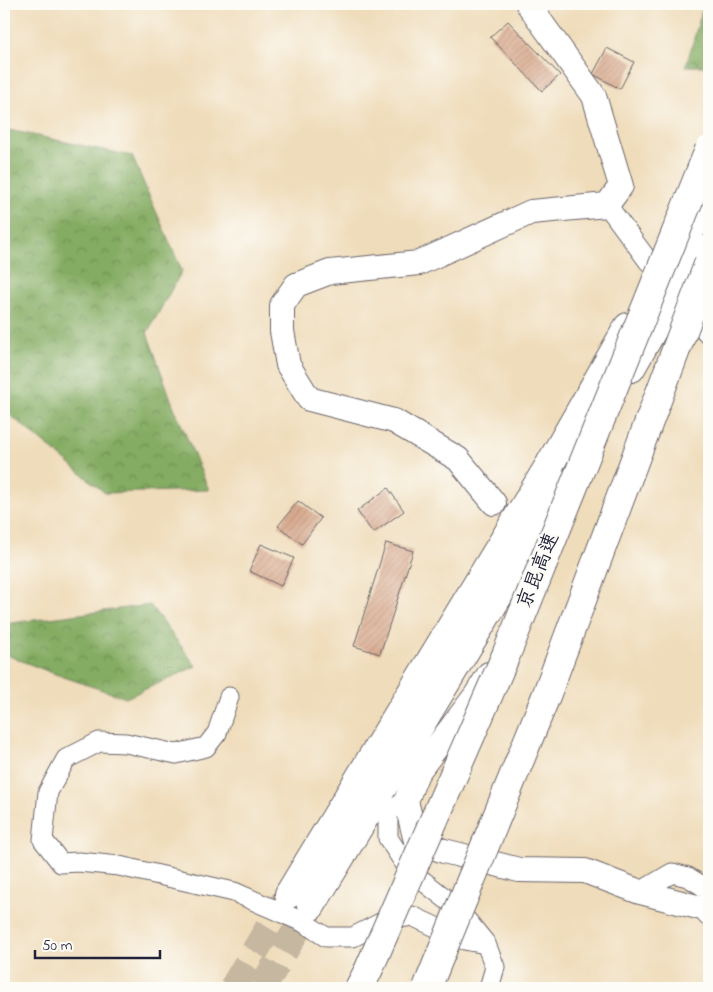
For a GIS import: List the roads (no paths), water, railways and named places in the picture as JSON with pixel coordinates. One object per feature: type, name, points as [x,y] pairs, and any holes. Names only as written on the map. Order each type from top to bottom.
[{"type":"highway","name":"京昆高速","points":[[364,980],[506,655],[709,150]]},
{"type":"highway","points":[[709,209],[674,246],[300,900],[563,489],[677,286],[709,249]]},
{"type":"highway","points":[[427,988],[546,696],[709,262]]},
{"type":"street","points":[[494,503],[458,459],[394,421],[309,399],[288,365],[282,331],[282,305],[296,285],[330,272],[419,262],[531,212],[607,205],[621,186],[594,96],[528,4]]},
{"type":"street","points":[[607,205],[648,262]]},
{"type":"street","points":[[680,300],[709,335]]},
{"type":"street","points":[[540,551],[547,561],[533,600],[476,695],[417,773],[406,801],[416,841],[444,851],[519,870],[585,871],[640,892],[705,909],[709,914]]},
{"type":"street","points":[[229,697],[217,733],[206,747],[176,754],[126,743],[99,742],[66,759],[48,792],[44,840],[61,863],[79,862],[119,866],[234,892],[303,922],[326,937],[353,937],[386,920],[412,916],[464,940],[486,944]]},
{"type":"street","points":[[406,801],[388,812],[388,838],[409,870],[455,906],[486,944],[496,968],[489,988]]},
{"type":"street","points":[[640,892],[672,873],[688,876],[709,890]]},
{"type":"tunnel","points":[[233,988],[289,894]]},
{"type":"tunnel","points":[[262,988],[311,906]]}]
